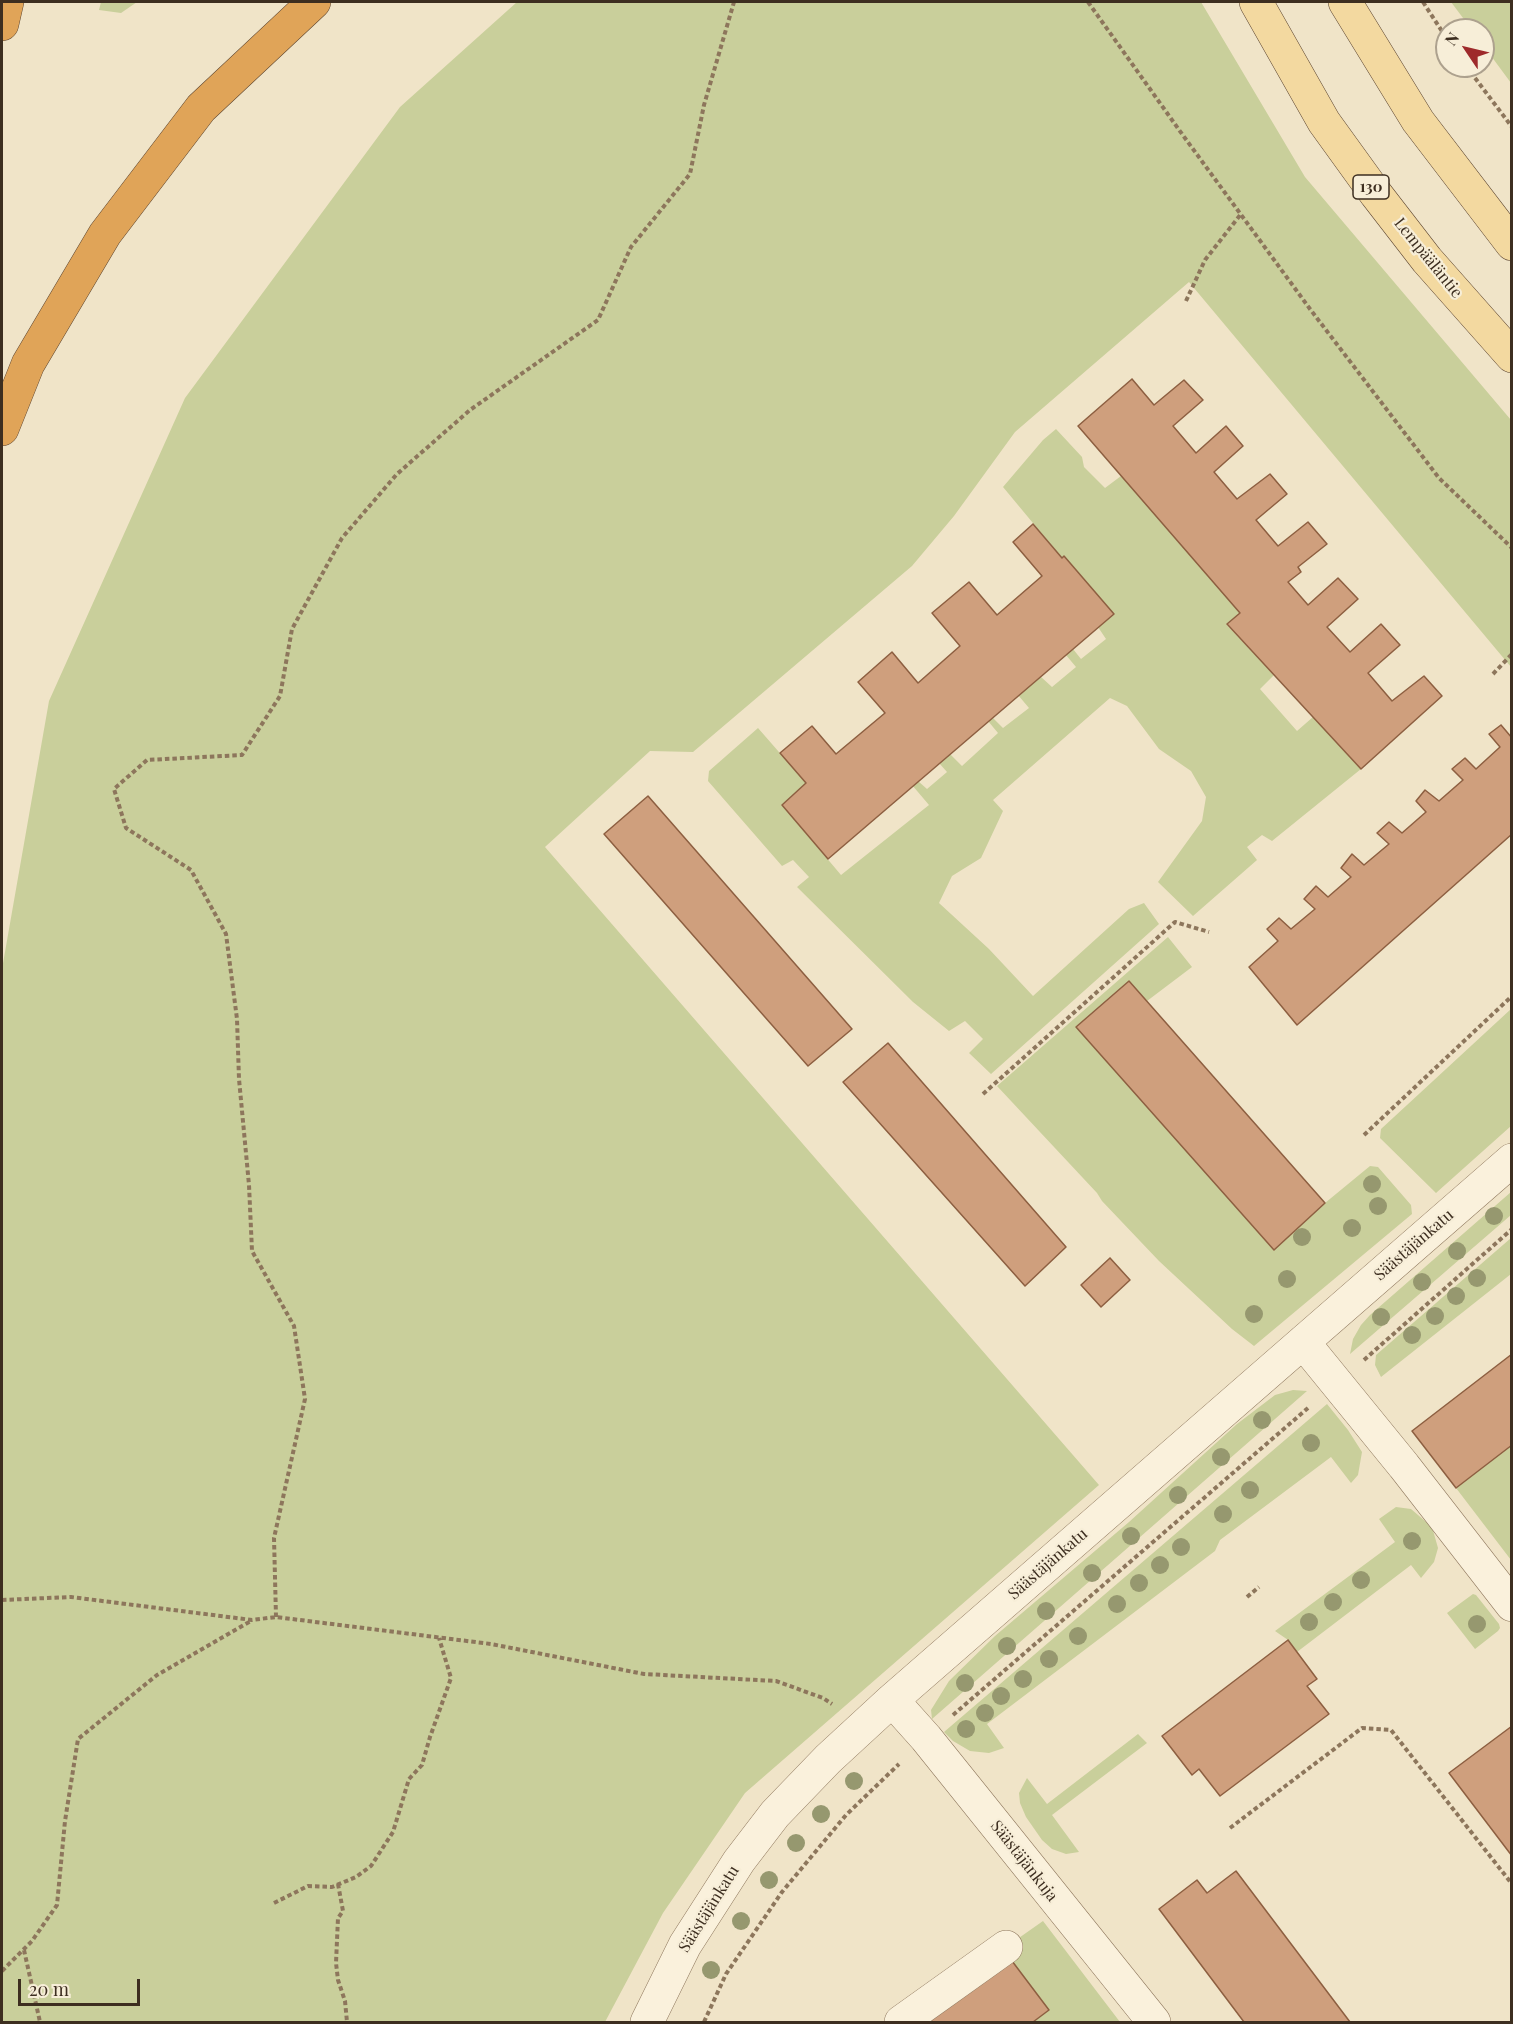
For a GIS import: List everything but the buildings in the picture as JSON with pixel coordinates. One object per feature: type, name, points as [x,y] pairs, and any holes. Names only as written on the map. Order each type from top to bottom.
[{"type":"highway","points":[[2,24],[7,2]]},
{"type":"highway","points":[[2,429],[28,363],[105,234],[201,108],[314,2]]},
{"type":"main road","name":"Lempääläntie","points":[[1256,2],[1324,122],[1376,194],[1427,260],[1512,356]]},
{"type":"main road","points":[[1346,2],[1418,121],[1512,244]]},
{"type":"street","name":"Säästäjänkatu","points":[[647,2022],[685,1945],[740,1861],[776,1814],[828,1759],[892,1700],[1512,1160]]},
{"type":"street","points":[[1303,1342],[1512,1605]]},
{"type":"street","name":"Säästäjänkuja","points":[[892,1700],[926,1738],[1154,2022]]},
{"type":"street","points":[[901,2022],[1006,1947]]},
{"type":"path","points":[[276,1617],[274,1538],[305,1400],[294,1326],[252,1251],[249,1185],[239,1079],[237,1019],[226,934],[191,870],[126,828],[114,789],[147,760],[242,755],[280,696],[292,629],[342,538],[397,474],[470,410],[598,320],[631,247],[690,174],[704,105],[734,2]]},
{"type":"path","points":[[1088,2],[1240,214],[1439,478],[1512,549]]},
{"type":"path","points":[[1423,2],[1435,20]]},
{"type":"path","points":[[1476,78],[1512,127]]},
{"type":"path","points":[[1186,301],[1205,260],[1240,214]]},
{"type":"path","points":[[1493,674],[1512,654]]},
{"type":"path","points":[[983,1094],[1175,922],[1209,932]]},
{"type":"path","points":[[1364,1135],[1512,996]]},
{"type":"path","points":[[704,2022],[726,1974],[782,1892],[846,1815],[926,1738],[1512,1229]]},
{"type":"path","points":[[1247,1597],[1259,1587]]},
{"type":"path","points":[[2,1600],[71,1597],[252,1620],[276,1617],[491,1644],[644,1674],[776,1681],[823,1698],[865,1726]]},
{"type":"path","points":[[2,1971],[32,1941],[57,1905],[65,1821],[78,1739],[157,1675],[252,1620]]},
{"type":"path","points":[[274,1903],[308,1886],[332,1887],[356,1876],[371,1866],[393,1832],[409,1779],[422,1765],[451,1678],[439,1638]]},
{"type":"path","points":[[1230,1828],[1362,1728],[1391,1730],[1512,1884]]},
{"type":"path","points":[[338,1884],[343,1911],[338,1917],[336,1963],[338,1980],[345,2001],[347,2022]]},
{"type":"path","points":[[24,1950],[40,2022]]},
{"type":"green space","points":[[101,2],[137,2],[121,13],[99,10]]},
{"type":"green space","points":[[517,2],[1201,2],[1305,177],[1511,420],[1511,667],[1189,282],[1015,432],[954,516],[912,566],[693,752],[650,751],[545,847],[1099,1485],[745,1793],[663,1913],[605,2022],[2,2022],[2,969],[49,701],[185,398],[400,107]]},
{"type":"green space","points":[[1451,2],[1511,2],[1511,83],[1495,61],[1495,18],[1463,18]]},
{"type":"green space","points":[[1056,429],[1082,457],[1084,467],[1105,488],[1121,476],[1240,613],[1227,625],[1274,675],[1260,689],[1297,731],[1313,717],[1361,769],[1272,841],[1262,835],[1247,847],[1257,860],[1193,916],[1158,882],[1202,821],[1206,797],[1191,771],[1159,749],[1127,706],[1110,698],[993,800],[1003,811],[981,858],[952,876],[939,903],[989,949],[1033,996],[1129,909],[1144,903],[1159,924],[991,1074],[969,1053],[983,1039],[965,1021],[949,1031],[913,1002],[797,887],[809,877],[793,860],[782,866],[708,781],[709,771],[758,728],[806,783],[782,805],[841,875],[929,805],[912,785],[918,781],[927,789],[947,772],[939,763],[950,754],[962,766],[998,733],[988,721],[993,718],[1003,728],[1029,708],[1018,695],[1040,676],[1052,687],[1076,667],[1066,655],[1073,649],[1081,659],[1106,639],[1098,627],[1114,614],[1064,556],[1062,558],[1003,487],[1043,440]]},
{"type":"green space","points":[[1168,937],[1192,967],[1147,1001],[1129,981],[1076,1027],[1274,1250],[1370,1166],[1378,1167],[1411,1205],[1412,1214],[1254,1346],[1232,1329],[1159,1261],[997,1086]]},
{"type":"green space","points":[[1511,1009],[1511,1126],[1436,1193],[1380,1138],[1381,1129]]},
{"type":"green space","points":[[1511,1192],[1511,1215],[1350,1354],[1353,1339],[1370,1315]]},
{"type":"green space","points":[[1511,1238],[1511,1274],[1381,1377],[1375,1365],[1376,1355]]},
{"type":"green space","points":[[1293,1390],[1307,1391],[932,1719],[931,1710],[949,1681],[995,1636],[1129,1522],[1237,1424],[1275,1395]]},
{"type":"green space","points":[[1327,1404],[1362,1452],[1358,1475],[1351,1483],[1331,1457],[1220,1540],[1215,1551],[987,1724],[1004,1748],[989,1753],[970,1751],[953,1741],[944,1732]]},
{"type":"green space","points":[[1511,1445],[1511,1560],[1456,1488]]},
{"type":"green space","points":[[1396,1507],[1411,1509],[1432,1527],[1438,1548],[1434,1562],[1421,1578],[1411,1565],[1297,1652],[1288,1640],[1275,1631],[1395,1542],[1379,1519]]},
{"type":"green space","points":[[1473,1594],[1500,1628],[1475,1649],[1447,1613]]},
{"type":"green space","points":[[1138,1734],[1147,1743],[1052,1815],[1079,1852],[1066,1854],[1052,1849],[1042,1840],[1026,1817],[1020,1803],[1019,1793],[1027,1778],[1047,1804]]},
{"type":"green space","points":[[1043,1921],[1120,2022],[1033,2022],[1048,2010],[1006,1953],[1006,1947]]}]
